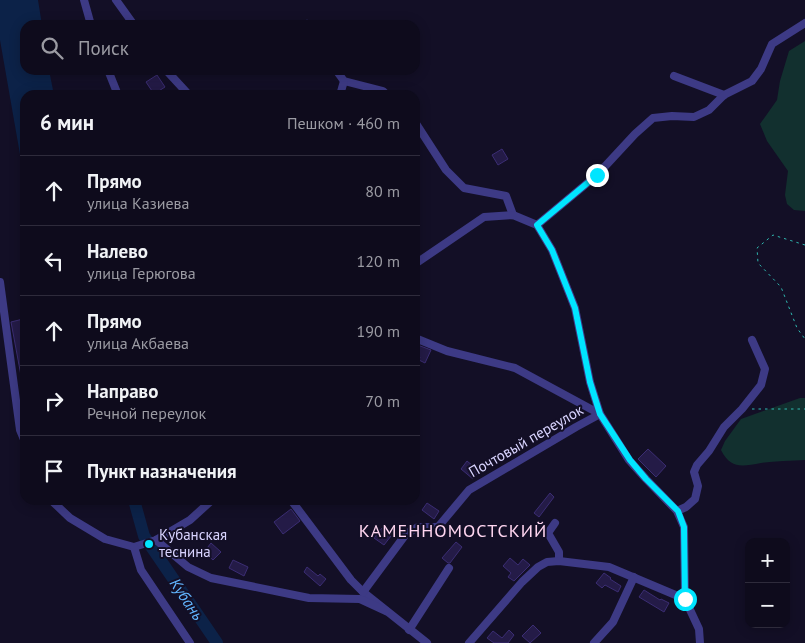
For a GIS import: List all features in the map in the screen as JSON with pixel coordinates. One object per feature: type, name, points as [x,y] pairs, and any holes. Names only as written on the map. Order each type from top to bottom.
[{"type":"street","points":[[84,0],[90,20]]},
{"type":"street","points":[[116,0],[130,20]]},
{"type":"street","points":[[537,225],[597,175],[634,134],[653,118],[672,116],[694,117],[709,110],[724,95],[752,81],[761,69],[772,44],[805,23]]},
{"type":"street","points":[[110,75],[116,90]]},
{"type":"street","points":[[171,75],[184,90]]},
{"type":"street","points":[[340,75],[344,81],[378,90]]},
{"type":"street","points":[[674,76],[724,95]]},
{"type":"street","points":[[341,90],[344,81]]},
{"type":"street","points":[[420,130],[446,170],[464,188],[506,196],[513,215]]},
{"type":"street","points":[[420,261],[484,216],[513,215],[537,225],[552,250],[575,308],[590,382],[600,414],[630,460],[678,511],[684,527],[685,599],[699,629],[700,643]]},
{"type":"street","points":[[0,282],[20,430]]},
{"type":"street","points":[[420,340],[447,351],[515,368],[600,414]]},
{"type":"street","points":[[678,511],[686,507],[695,498],[698,486],[694,472],[697,465],[709,451],[724,427],[742,410],[761,385],[765,369],[752,340]]},
{"type":"street","name":"Почтовый переулок","points":[[363,592],[406,534],[418,527],[438,527],[469,490],[600,414]]},
{"type":"street","points":[[56,505],[70,518],[105,539],[134,547],[156,540],[190,520],[206,505]]},
{"type":"street","points":[[294,505],[355,585],[351,593],[343,598]]},
{"type":"street","points":[[555,523],[548,533],[559,552],[559,561]]},
{"type":"street","points":[[156,540],[188,567],[211,578],[309,598],[360,600],[386,611]]},
{"type":"street","points":[[134,547],[141,570],[190,643]]},
{"type":"street","points":[[469,643],[522,582],[538,566],[546,562],[559,561],[609,567],[685,599]]},
{"type":"street","points":[[409,630],[450,568]]},
{"type":"street","points":[[594,643],[613,622],[634,578]]},
{"type":"street","points":[[351,580],[363,592],[427,643]]},
{"type":"path","points":[[805,245],[773,235],[757,248],[758,263],[781,287],[796,328],[805,338]]},
{"type":"path","points":[[742,410],[805,409]]},
{"type":"green space","points":[[805,41],[805,211],[794,210],[787,204],[785,195],[788,171],[767,141],[760,124],[777,100],[780,81],[789,51]]},
{"type":"green space","points":[[800,398],[805,398],[805,460],[743,465],[733,464],[729,461],[721,450],[725,441],[741,419]]},
{"type":"water","points":[[0,0],[38,0],[41,20],[20,20],[20,75],[50,75],[53,90],[20,90],[20,154],[0,40]]},
{"type":"building","points":[[157,75],[165,87],[160,90],[151,90],[146,82]]},
{"type":"building","points":[[502,149],[508,159],[498,165],[492,155]]},
{"type":"building","points":[[20,320],[20,370],[11,322]]},
{"type":"building","points":[[420,346],[431,350],[425,363],[420,360]]},
{"type":"building","points":[[648,449],[666,466],[656,477],[638,459]]},
{"type":"building","points":[[467,461],[479,471],[473,479],[461,469]]},
{"type":"building","points":[[550,493],[554,497],[539,517],[534,513]]},
{"type":"building","points":[[427,503],[439,511],[434,519],[422,510]]},
{"type":"building","points":[[291,509],[300,521],[283,534],[274,522]]},
{"type":"building","points":[[382,528],[391,536],[384,545],[374,538]]},
{"type":"building","points":[[456,542],[462,547],[450,563],[448,563],[442,558]]},
{"type":"building","points":[[211,543],[221,552],[213,560],[204,552]]},
{"type":"building","points":[[510,558],[518,565],[523,559],[530,565],[514,581],[508,577],[511,573],[503,566]]},
{"type":"building","points":[[233,560],[248,567],[244,576],[229,568]]},
{"type":"building","points":[[307,567],[318,576],[320,574],[326,579],[320,586],[304,572]]},
{"type":"building","points":[[604,573],[621,586],[618,592],[605,585],[602,588],[596,583]]},
{"type":"building","points":[[644,590],[669,603],[664,612],[639,597]]},
{"type":"building","points":[[533,625],[541,633],[530,643],[522,636]]},
{"type":"building","points":[[509,630],[514,635],[508,643],[494,643],[487,638],[493,631],[502,638]]},
{"type":"waterway","name":"Кубань","points":[[135,505],[144,536],[217,643]]},
{"type":"place","name":"Кубанская теснина","points":[[149,544]]},
{"type":"district","name":"КАМЕННОМОСТСКИЙ","points":[[453,531]]},
{"type":"route","points":[[597,175],[537,225],[552,250],[575,308],[590,382],[600,414],[630,460],[678,511],[684,527],[685,599]]}]
